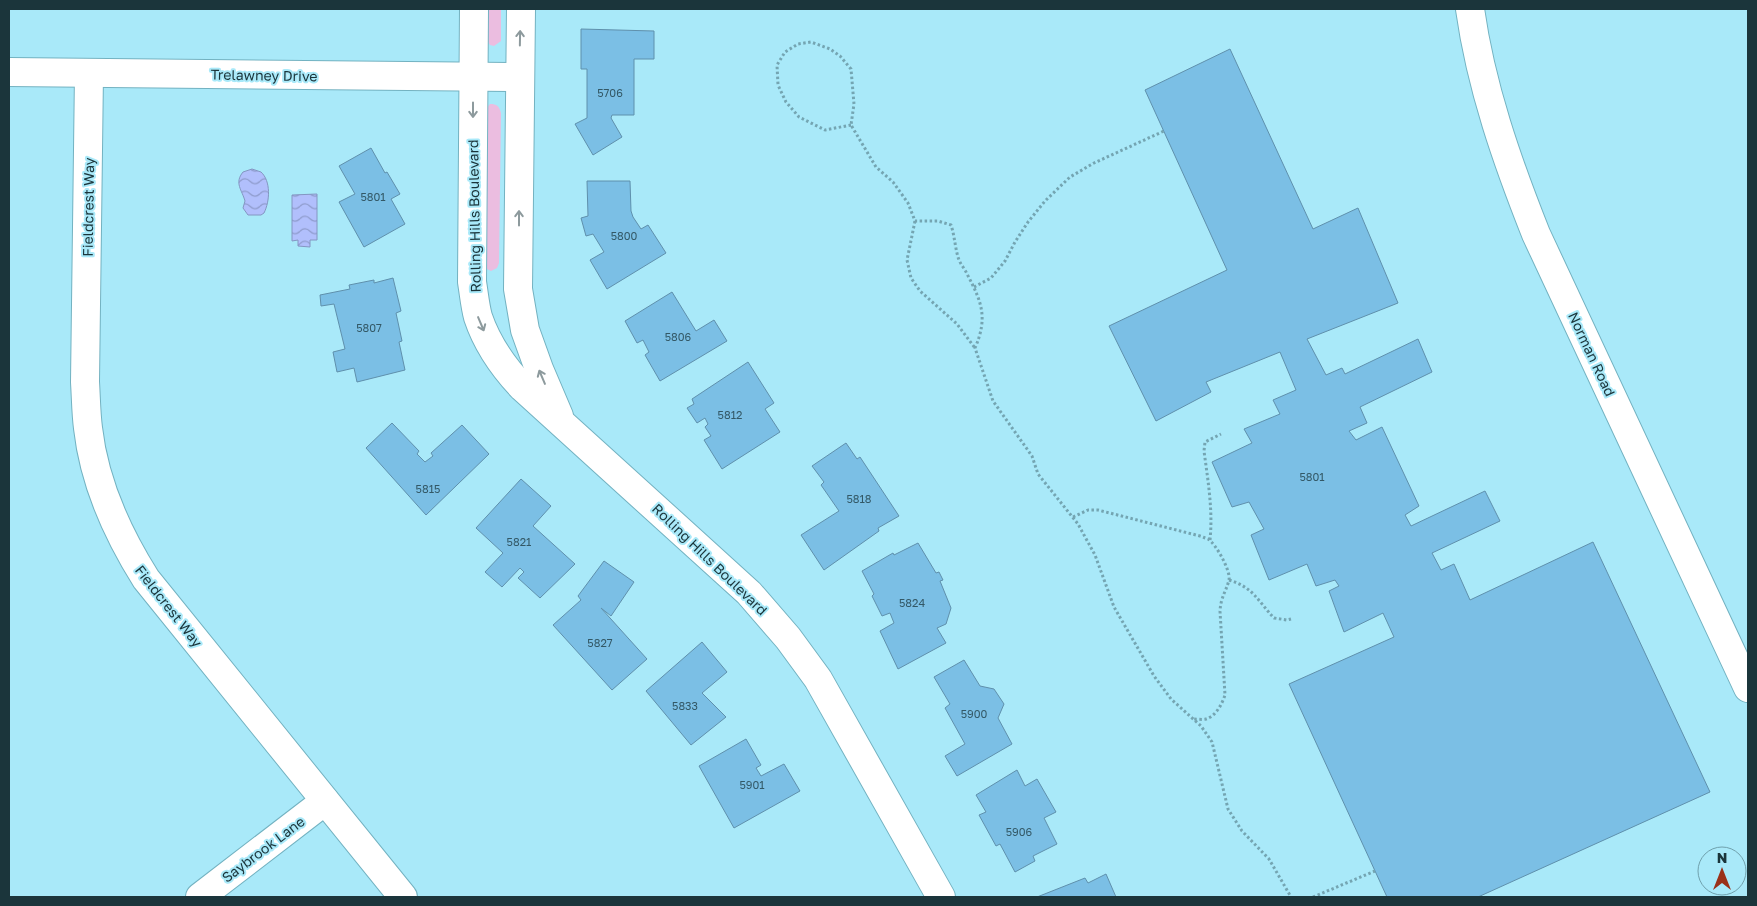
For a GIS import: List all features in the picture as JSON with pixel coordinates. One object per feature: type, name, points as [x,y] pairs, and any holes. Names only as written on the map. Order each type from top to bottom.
[{"type":"street","name":"Rolling Hills Boulevard","points":[[474,9],[472,282],[478,316],[492,348],[512,376],[749,593],[788,638],[818,679],[941,897]]},
{"type":"street","name":"Rolling Hills Boulevard","points":[[521,9],[518,289],[526,330],[539,369],[561,422]]},
{"type":"street","name":"Norman Road","points":[[1470,9],[1479,58],[1492,110],[1511,171],[1536,234],[1748,688]]},
{"type":"street","name":"Trelawney Drive","points":[[9,72],[520,77]]},
{"type":"street","name":"Fieldcrest Way","points":[[89,73],[86,382],[88,429],[98,476],[114,522],[133,559],[146,579],[403,897]]},
{"type":"street","name":"Saybrook Lane","points":[[200,897],[326,801]]},
{"type":"path","points":[[851,125],[825,130],[799,117],[786,102],[778,85],[777,65],[785,52],[798,44],[811,42],[830,49],[840,56],[851,69],[854,104],[851,125],[876,167],[893,182],[908,203],[915,221],[908,260],[911,278],[920,291],[957,324],[975,348],[994,401],[1032,456],[1038,474],[1078,524],[1095,555],[1114,607],[1154,676],[1171,699],[1201,726],[1212,742],[1228,809],[1242,831],[1269,859],[1292,897]]},
{"type":"path","points":[[974,287],[991,278],[1005,261],[1028,222],[1045,201],[1070,178],[1094,163],[1164,131]]},
{"type":"path","points":[[915,221],[938,221],[951,226],[955,236],[959,260],[974,287],[982,310],[982,332],[975,348]]},
{"type":"path","points":[[1192,719],[1207,719],[1222,704],[1224,695],[1220,599],[1229,580],[1229,570],[1210,540],[1211,508],[1204,451],[1205,442],[1221,434]]},
{"type":"path","points":[[1073,517],[1088,510],[1098,510],[1210,540]]},
{"type":"path","points":[[1229,580],[1241,583],[1253,592],[1274,618],[1291,619]]},
{"type":"path","points":[[1313,897],[1375,871]]},
{"type":"shaded area","points":[[487,9],[501,9],[501,41],[494,46],[488,42]]},
{"type":"shaded area","points":[[490,104],[497,106],[501,113],[499,263],[497,268],[491,271],[485,268],[486,109]]},
{"type":"water","points":[[252,169],[261,172],[268,186],[267,203],[264,213],[261,215],[248,215],[243,208],[245,201],[239,180],[243,172]]},
{"type":"water","points":[[317,194],[317,240],[310,240],[310,247],[298,246],[298,240],[292,241],[292,195]]},
{"type":"building","points":[[581,29],[654,31],[654,59],[634,59],[634,115],[612,115],[611,118],[622,137],[593,155],[575,124],[587,118],[587,69],[581,69]]},
{"type":"building","points":[[1230,49],[1313,229],[1358,208],[1398,303],[1307,339],[1326,375],[1342,368],[1345,374],[1418,339],[1432,372],[1360,407],[1367,423],[1349,431],[1356,440],[1382,427],[1419,506],[1405,515],[1411,526],[1485,491],[1500,521],[1432,553],[1441,570],[1454,564],[1470,600],[1593,542],[1710,792],[1478,897],[1387,897],[1289,684],[1394,637],[1383,613],[1344,632],[1329,591],[1339,586],[1335,580],[1316,586],[1307,564],[1269,580],[1251,535],[1264,529],[1249,502],[1232,507],[1212,462],[1252,443],[1244,429],[1280,414],[1273,400],[1296,390],[1280,352],[1206,382],[1211,392],[1156,421],[1109,326],[1227,270],[1145,90]]},
{"type":"building","points":[[371,148],[400,194],[391,199],[405,224],[364,247],[339,202],[355,194],[339,166]]},
{"type":"building","points":[[587,181],[630,181],[633,217],[641,229],[648,225],[666,253],[607,289],[590,260],[604,252],[593,234],[586,236],[581,218],[588,216]]},
{"type":"building","points":[[393,278],[401,311],[396,313],[402,341],[399,342],[405,370],[357,382],[354,368],[337,372],[333,352],[345,349],[334,304],[321,306],[320,295],[350,289],[349,285],[374,280],[374,283]]},
{"type":"building","points":[[672,292],[696,331],[714,320],[727,341],[660,381],[645,355],[649,352],[643,340],[637,343],[625,321]]},
{"type":"building","points":[[748,362],[774,403],[765,409],[780,432],[722,469],[704,440],[711,436],[705,427],[708,424],[705,418],[697,423],[687,408],[694,404],[692,399]]},
{"type":"building","points":[[392,423],[419,451],[417,454],[425,462],[433,456],[431,453],[462,425],[489,454],[426,515],[366,448]]},
{"type":"building","points":[[846,443],[857,459],[860,457],[899,516],[878,528],[879,531],[824,570],[801,535],[839,511],[821,485],[824,482],[812,466]]},
{"type":"building","points":[[521,479],[551,506],[533,526],[575,564],[540,598],[518,578],[524,572],[520,568],[502,587],[485,572],[503,553],[476,528]]},
{"type":"building","points":[[918,543],[936,573],[939,572],[943,580],[940,581],[951,608],[946,624],[937,628],[946,643],[898,669],[880,631],[894,623],[890,613],[882,616],[872,596],[874,594],[862,571],[893,553],[894,555]]},
{"type":"building","points":[[604,561],[634,582],[611,616],[601,608],[647,659],[612,690],[553,625],[581,600],[578,596]]},
{"type":"building","points":[[702,642],[727,672],[702,693],[726,717],[691,745],[646,691]]},
{"type":"building","points":[[964,660],[980,686],[994,689],[1004,704],[998,718],[1012,744],[957,776],[945,756],[965,744],[945,708],[950,704],[934,677]]},
{"type":"building","points":[[746,739],[761,765],[756,768],[761,776],[784,764],[800,791],[734,828],[699,766]]},
{"type":"building","points":[[1017,770],[1025,786],[1037,779],[1056,812],[1044,818],[1057,844],[1033,856],[1035,861],[1015,872],[1000,844],[996,846],[979,815],[986,812],[976,795]]},
{"type":"building","points":[[1106,874],[1116,897],[1037,897],[1085,878],[1088,883]]}]
